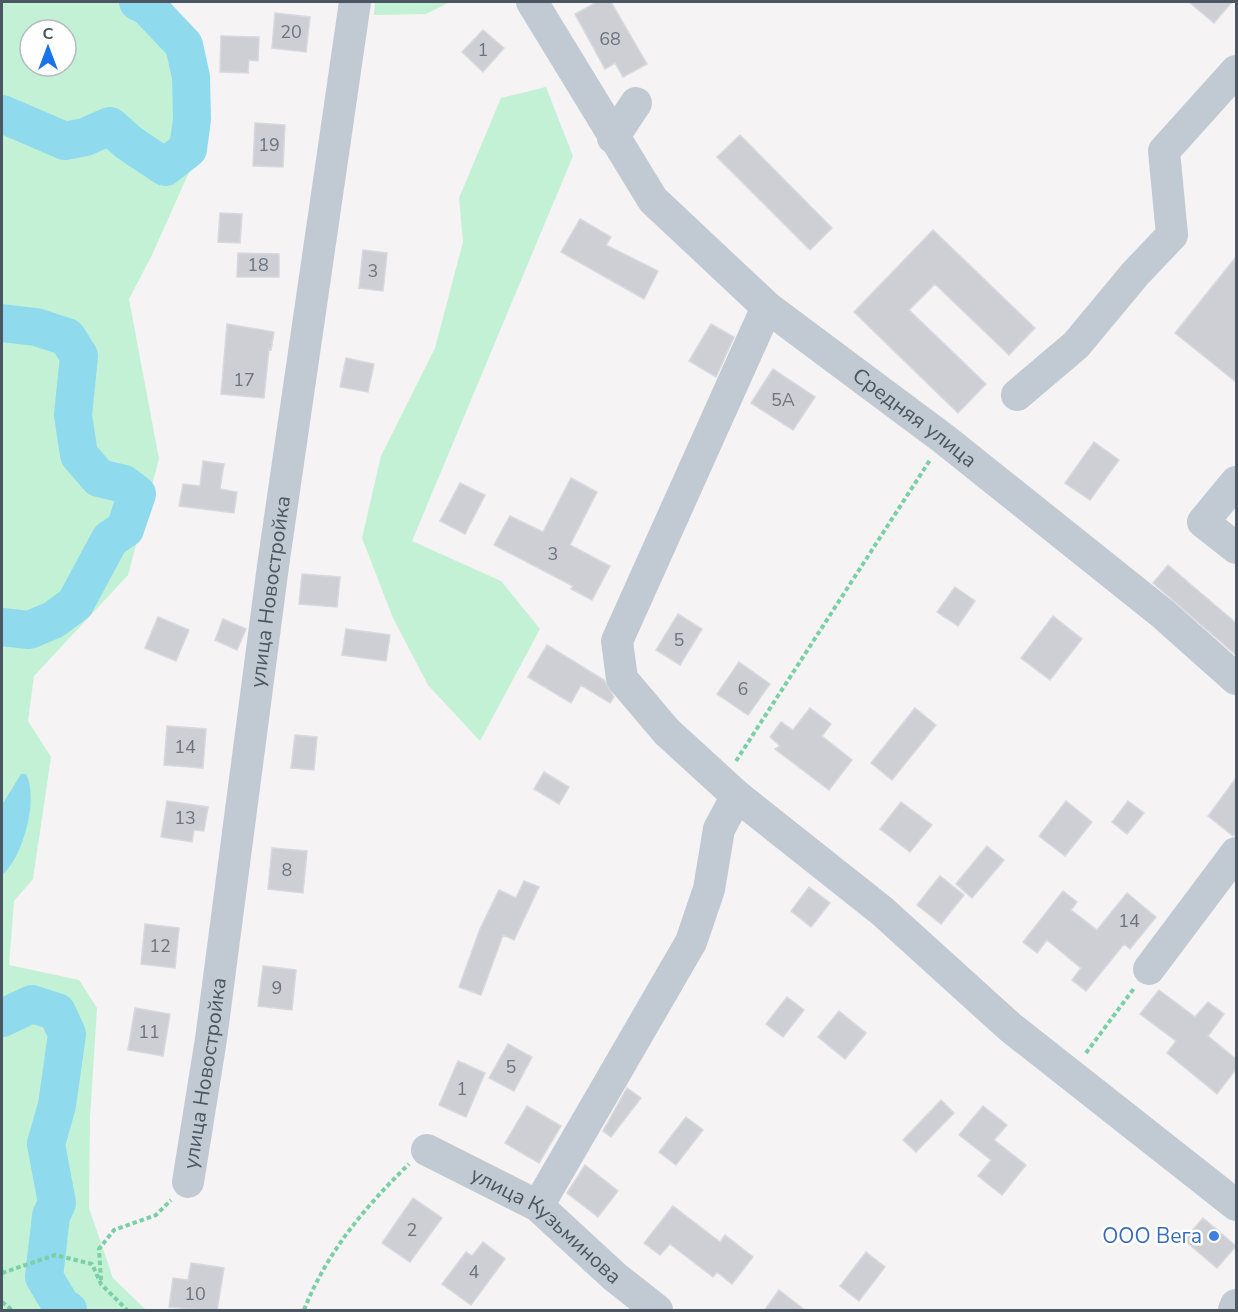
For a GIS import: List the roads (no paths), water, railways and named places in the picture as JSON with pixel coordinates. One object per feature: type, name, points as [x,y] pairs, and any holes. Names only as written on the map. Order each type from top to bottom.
[{"type":"street","name":"улица Новостройка","points":[[188,1182],[211,1039],[271,578],[355,2]]},
{"type":"street","name":"Средняя улица","points":[[532,2],[613,138],[653,200],[768,307],[944,439],[1234,672]]},
{"type":"street","points":[[1017,395],[1076,345],[1135,274],[1172,235],[1164,151],[1236,70]]},
{"type":"street","points":[[613,138],[636,103]]},
{"type":"street","points":[[768,307],[617,641],[622,679],[667,732],[730,789],[882,911],[1010,1027],[1236,1205]]},
{"type":"street","points":[[1236,482],[1203,522],[1236,548]]},
{"type":"street","points":[[538,1206],[691,942],[709,889],[719,829],[730,789]]},
{"type":"street","points":[[1149,969],[1236,853]]},
{"type":"street","name":"улица Кузьминова","points":[[428,1150],[538,1206],[615,1277],[657,1311]]},
{"type":"street","points":[[1234,1311],[1236,1305]]},
{"type":"water","points":[[21,774],[26,774],[30,785],[30,812],[22,842],[10,867],[2,875],[2,805]]},
{"type":"waterway","points":[[2,114],[65,141],[85,137],[110,126],[129,143],[165,167],[188,149],[192,119],[191,77],[184,45],[147,6],[138,2]]},
{"type":"waterway","points":[[2,323],[36,327],[67,337],[79,356],[73,415],[79,455],[99,478],[124,484],[137,494],[125,529],[110,539],[75,604],[53,620],[29,630],[2,627]]},
{"type":"waterway","points":[[2,1018],[32,1004],[57,1012],[67,1034],[57,1105],[46,1144],[57,1203],[51,1216],[44,1277],[62,1307],[68,1310]]},
{"type":"place","name":"ООО Вега","points":[[1214,1236]]}]
